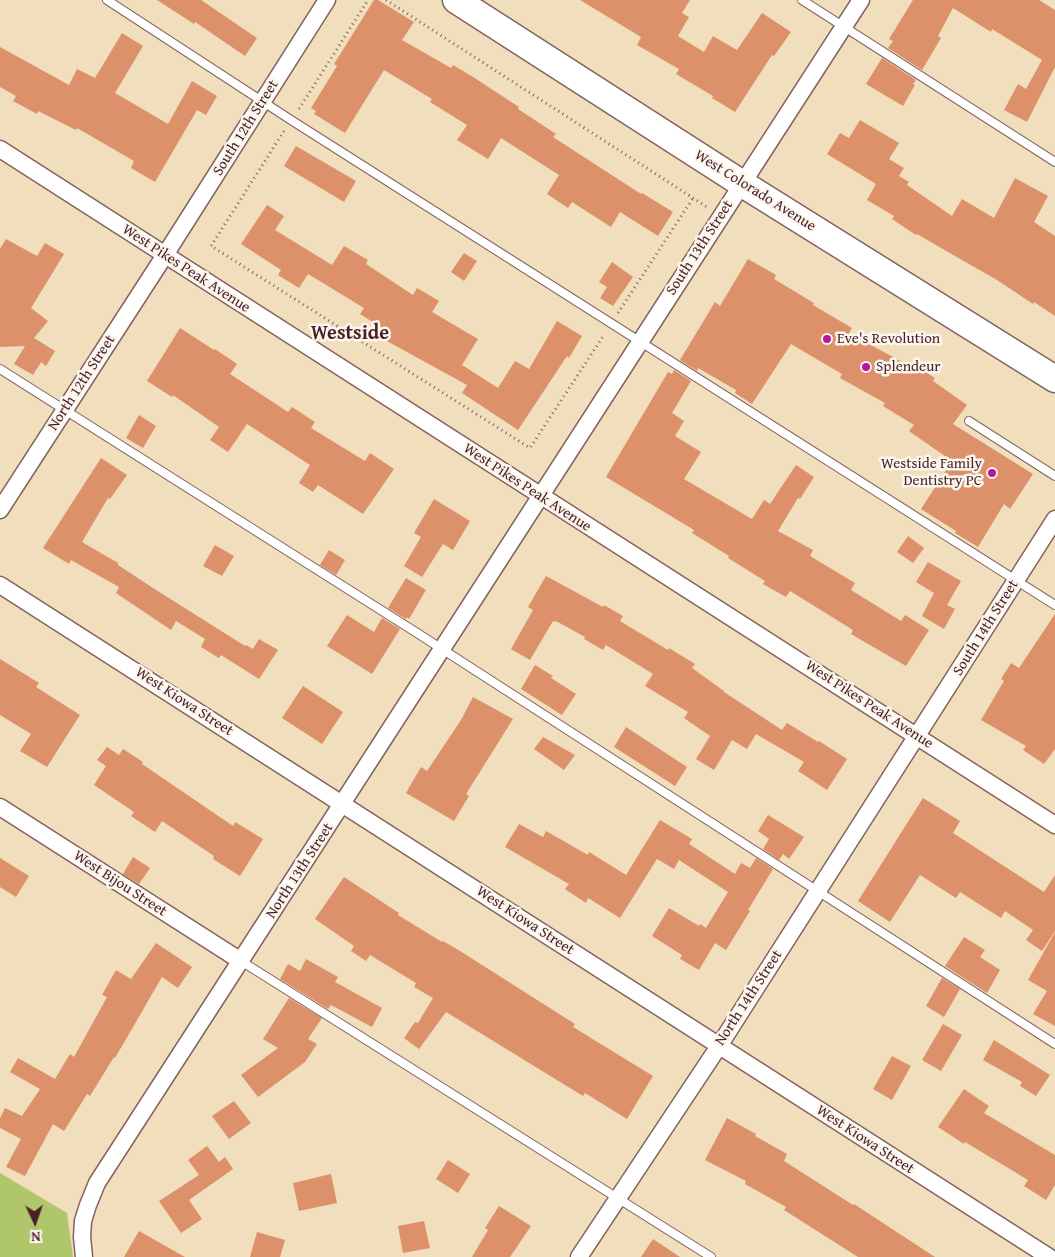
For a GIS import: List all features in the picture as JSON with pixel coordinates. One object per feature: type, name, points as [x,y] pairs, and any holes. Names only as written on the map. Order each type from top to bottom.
[{"type":"main road","name":"West Colorado Avenue","points":[[456,0],[741,183],[1055,379]]},
{"type":"street","name":"South 12th Street","points":[[165,256],[327,0]]},
{"type":"street","name":"South 13th Street","points":[[540,496],[860,0]]},
{"type":"street","name":"West Pikes Peak Avenue","points":[[0,149],[1055,825]]},
{"type":"street","name":"North 12th Street","points":[[0,510],[165,256]]},
{"type":"street","name":"North 13th Street","points":[[84,1255],[83,1221],[97,1183],[540,496]]},
{"type":"street","name":"South 14th Street","points":[[917,736],[1055,519]]},
{"type":"street","name":"West Kiowa Street","points":[[0,585],[1049,1257]]},
{"type":"street","name":"North 14th Street","points":[[579,1257],[719,1046],[917,736]]},
{"type":"street","name":"West Bijou Street","points":[[0,807],[241,961]]},
{"type":"lane","points":[[107,0],[291,120],[1055,605]]},
{"type":"lane","points":[[802,0],[1055,162]]},
{"type":"lane","points":[[0,369],[442,649],[1055,1044]]},
{"type":"lane","points":[[969,421],[1055,476]]},
{"type":"lane","points":[[241,961],[711,1257]]},
{"type":"path","points":[[368,0],[211,246],[530,448],[693,198],[386,0]]},
{"type":"green space","points":[[0,1173],[67,1213],[73,1257],[0,1257]]},
{"type":"building","points":[[157,0],[201,0],[257,38],[245,56],[195,22],[194,24]]},
{"type":"building","points":[[374,0],[378,0],[414,22],[402,40],[451,68],[453,65],[473,77],[556,134],[553,137],[641,194],[673,212],[658,236],[620,212],[611,227],[572,202],[568,208],[547,194],[559,175],[501,138],[488,159],[457,140],[467,125],[430,102],[432,99],[384,70],[345,133],[314,114],[316,111],[311,108],[337,66],[334,64]]},
{"type":"building","points":[[580,0],[690,0],[682,13],[689,17],[678,36],[704,52],[713,36],[737,50],[762,13],[791,32],[774,56],[772,55],[735,112],[712,98],[713,96],[676,74],[679,69],[637,45],[641,37]]},
{"type":"building","points":[[913,0],[1039,0],[1055,10],[1055,67],[1027,122],[1004,110],[1018,84],[1026,89],[1042,60],[992,29],[991,32],[953,8],[938,36],[941,38],[922,70],[888,48],[893,41],[889,39]]},
{"type":"building","points":[[122,33],[143,46],[115,93],[168,124],[192,81],[217,96],[206,115],[197,110],[155,182],[131,168],[134,161],[77,128],[76,130],[38,111],[37,114],[13,101],[16,96],[0,87],[0,47],[69,85],[77,69],[95,78]]},
{"type":"building","points":[[882,58],[916,80],[903,106],[866,84]]},
{"type":"building","points":[[860,120],[899,143],[889,159],[904,168],[899,176],[909,182],[907,185],[952,216],[962,199],[994,218],[1015,178],[1048,196],[1034,222],[1055,236],[1055,316],[997,280],[916,235],[892,219],[894,216],[867,200],[876,184],[827,154],[840,133],[849,138]]},
{"type":"building","points":[[296,146],[356,181],[344,202],[284,166]]},
{"type":"building","points":[[267,205],[284,216],[275,230],[332,265],[344,246],[368,260],[366,264],[413,295],[417,288],[439,301],[432,312],[478,339],[462,365],[498,388],[515,361],[529,369],[557,321],[582,336],[569,358],[567,356],[518,430],[462,393],[467,385],[385,340],[390,333],[360,314],[364,308],[308,274],[299,288],[278,275],[281,270],[241,244]]},
{"type":"building","points":[[6,239],[37,256],[45,243],[64,254],[31,308],[48,321],[34,338],[55,351],[46,366],[41,362],[33,375],[14,364],[25,346],[0,347],[0,249]]},
{"type":"building","points":[[464,253],[477,261],[464,281],[451,272]]},
{"type":"building","points":[[748,259],[776,275],[774,279],[814,303],[813,305],[852,328],[849,333],[913,368],[914,365],[935,378],[933,381],[967,405],[953,424],[1033,474],[1010,509],[1004,504],[978,547],[921,509],[952,461],[909,431],[914,425],[883,406],[885,403],[840,378],[842,374],[791,344],[752,404],[735,393],[736,390],[698,368],[697,371],[680,360],[715,302],[720,306]]},
{"type":"building","points":[[612,262],[633,277],[613,306],[600,298],[607,287],[599,282]]},
{"type":"building","points":[[180,328],[237,364],[230,374],[288,412],[292,407],[315,422],[311,428],[365,461],[370,453],[394,469],[363,514],[318,485],[313,492],[299,483],[310,465],[247,424],[228,452],[210,440],[219,427],[173,395],[172,397],[147,381]]},
{"type":"building","points":[[674,370],[691,381],[672,413],[684,421],[675,436],[701,452],[684,479],[752,519],[764,500],[770,504],[796,465],[814,477],[800,499],[798,498],[778,531],[813,550],[810,556],[855,583],[851,590],[901,621],[905,615],[929,630],[906,666],[851,634],[853,630],[790,591],[786,597],[763,584],[765,581],[692,533],[694,530],[606,477],[668,372],[672,374]]},
{"type":"building","points":[[139,415],[156,426],[143,448],[126,438]]},
{"type":"building","points":[[101,458],[127,475],[110,499],[108,498],[82,542],[118,563],[118,565],[153,588],[245,646],[253,649],[259,639],[278,650],[259,679],[221,655],[219,658],[201,647],[205,639],[176,621],[171,630],[116,593],[119,587],[71,560],[69,564],[43,548]]},
{"type":"building","points":[[434,499],[470,521],[453,550],[443,544],[422,577],[404,566],[421,537],[414,533]]},
{"type":"building","points":[[908,536],[924,548],[913,563],[897,552]]},
{"type":"building","points":[[215,545],[234,556],[222,576],[203,566]]},
{"type":"building","points":[[329,550],[345,560],[336,575],[320,565]]},
{"type":"building","points":[[928,562],[961,581],[947,605],[955,609],[944,629],[922,616],[934,593],[916,582]]},
{"type":"building","points":[[546,576],[623,616],[620,621],[695,664],[692,668],[724,692],[782,730],[787,723],[847,759],[827,790],[798,771],[804,762],[756,734],[747,749],[732,740],[714,770],[696,759],[710,736],[684,718],[688,712],[645,686],[653,674],[606,645],[603,650],[584,639],[585,637],[556,621],[553,621],[530,660],[511,649],[533,610],[528,607]]},
{"type":"building","points":[[406,578],[426,590],[409,619],[388,608]]},
{"type":"building","points":[[1055,614],[1055,749],[1044,764],[1023,750],[1026,746],[981,720],[1004,681],[1001,679],[1011,663],[1019,668]]},
{"type":"building","points":[[347,615],[374,632],[382,618],[400,629],[372,674],[327,646]]},
{"type":"building","points":[[0,659],[39,683],[36,687],[80,715],[47,767],[20,751],[31,734],[0,715]]},
{"type":"building","points":[[535,665],[576,694],[562,715],[521,689]]},
{"type":"building","points":[[303,686],[343,712],[322,744],[282,718]]},
{"type":"building","points":[[473,697],[513,719],[466,794],[469,796],[454,821],[406,793],[421,767],[427,771],[461,720]]},
{"type":"building","points":[[626,727],[687,767],[675,786],[614,747]]},
{"type":"building","points":[[543,737],[575,755],[564,770],[534,749]]},
{"type":"building","points":[[107,747],[119,755],[123,749],[233,826],[235,822],[263,839],[240,876],[213,859],[214,856],[162,821],[155,832],[131,816],[134,812],[94,785],[106,766],[97,760]]},
{"type":"building","points":[[923,798],[960,821],[953,833],[1044,892],[1055,875],[1055,931],[1042,951],[1026,940],[1033,930],[1005,911],[1001,918],[960,892],[956,898],[920,875],[890,922],[858,901]]},
{"type":"building","points":[[768,815],[804,837],[789,859],[783,854],[779,860],[763,849],[769,839],[758,831]]},
{"type":"building","points":[[660,820],[692,839],[689,844],[735,874],[741,863],[750,868],[756,858],[773,869],[726,950],[715,943],[699,970],[680,959],[682,955],[652,936],[669,908],[699,926],[700,924],[706,928],[728,892],[679,860],[674,869],[657,859],[620,918],[588,898],[586,903],[565,889],[569,884],[505,847],[519,824],[543,837],[546,831],[588,855],[589,852],[626,875]]},
{"type":"building","points":[[133,857],[150,868],[139,884],[123,874]]},
{"type":"building","points":[[0,858],[29,876],[16,897],[0,887]]},
{"type":"building","points":[[344,877],[399,913],[398,915],[460,951],[575,1024],[573,1027],[653,1076],[627,1119],[585,1093],[583,1096],[446,1012],[419,1049],[404,1038],[415,1022],[418,1023],[433,998],[414,987],[416,983],[370,955],[366,961],[351,951],[354,946],[315,919]]},
{"type":"building","points":[[1055,932],[1055,1026],[1033,1014],[1047,991],[1028,980]]},
{"type":"building","points":[[964,937],[985,950],[980,957],[1000,970],[987,993],[945,966]]},
{"type":"building","points":[[156,943],[192,967],[178,988],[162,977],[115,1058],[90,1096],[87,1094],[64,1131],[53,1124],[25,1176],[6,1167],[21,1139],[0,1128],[0,1118],[5,1108],[22,1116],[40,1089],[10,1072],[18,1058],[55,1079],[70,1054],[74,1057],[107,997],[102,995],[116,970],[131,979]]},
{"type":"building","points":[[306,959],[338,977],[335,982],[382,1008],[372,1027],[331,1005],[328,1009],[280,979],[288,964],[300,971]]},
{"type":"building","points":[[942,978],[960,989],[944,1017],[926,1006]]},
{"type":"building","points":[[289,998],[322,1018],[308,1039],[317,1044],[305,1062],[258,1097],[241,1075],[278,1048],[263,1039]]},
{"type":"building","points":[[943,1024],[962,1035],[941,1071],[922,1060]]},
{"type":"building","points":[[994,1040],[1050,1075],[1036,1096],[1020,1086],[1022,1082],[983,1060]]},
{"type":"building","points":[[892,1056],[911,1066],[892,1100],[873,1089]]},
{"type":"building","points":[[964,1089],[989,1106],[984,1113],[1055,1155],[1055,1185],[1046,1200],[1024,1186],[1028,1180],[938,1127]]},
{"type":"building","points":[[234,1101],[251,1123],[229,1139],[212,1116]]},
{"type":"building","points":[[727,1118],[787,1154],[784,1161],[935,1257],[858,1257],[784,1210],[786,1207],[745,1184],[746,1181],[705,1160]]},
{"type":"building","points":[[207,1146],[219,1162],[225,1157],[233,1169],[189,1200],[202,1219],[181,1233],[159,1201],[199,1175],[188,1160]]},
{"type":"building","points":[[448,1160],[470,1174],[458,1193],[436,1179]]},
{"type":"building","points":[[331,1174],[337,1203],[299,1211],[293,1183]]},
{"type":"building","points":[[499,1206],[531,1226],[510,1257],[472,1257],[488,1230],[485,1228]]},
{"type":"building","points":[[424,1221],[430,1248],[403,1253],[398,1226]]},
{"type":"building","points":[[139,1231],[185,1257],[124,1257]]},
{"type":"building","points":[[257,1232],[285,1240],[280,1257],[250,1257]]},
{"type":"building","points":[[653,1239],[680,1257],[641,1257]]},
{"type":"place","name":"Eve's Revolution","points":[[827,339]]},
{"type":"place","name":"Splendeur","points":[[866,367]]},
{"type":"place","name":"Westside Family Dentistry PC","points":[[992,473]]},
{"type":"district","name":"Westside","points":[[350,334]]}]
